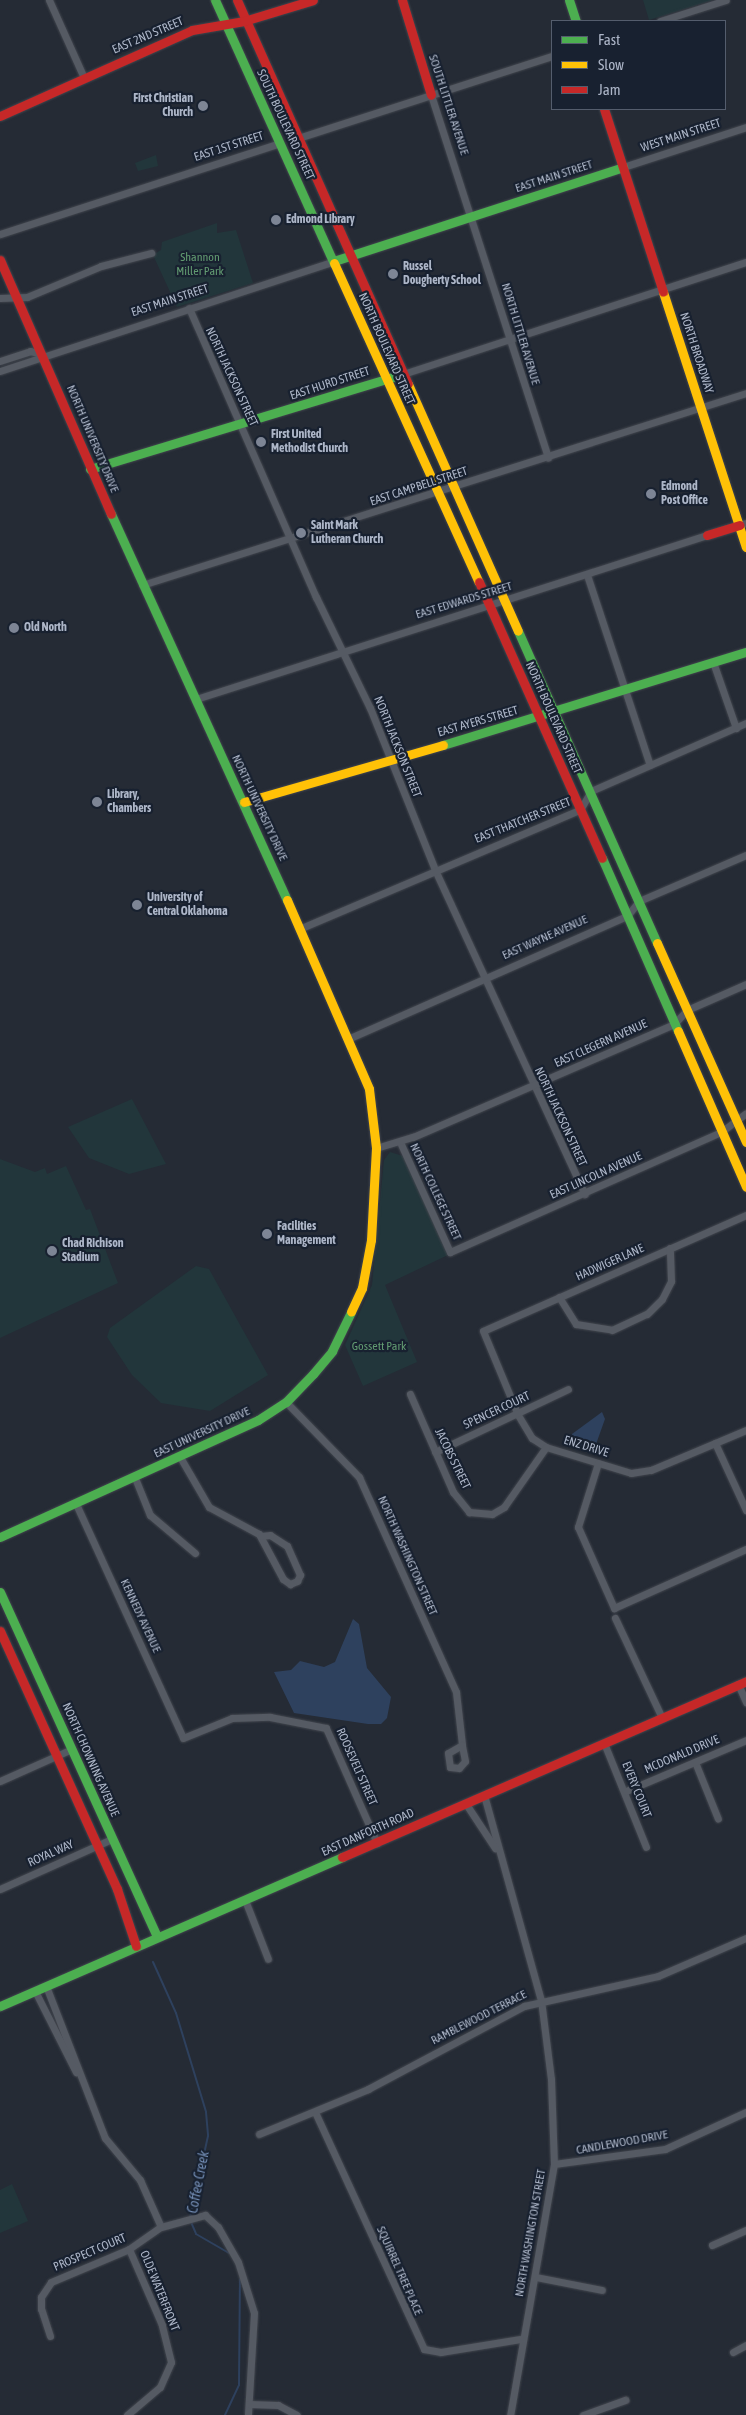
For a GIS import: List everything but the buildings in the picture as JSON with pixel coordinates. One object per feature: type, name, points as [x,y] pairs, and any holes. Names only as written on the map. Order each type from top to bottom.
[{"type":"main road","name":"SOUTH BOULEVARD STREET","points":[[215,0],[334,261]]},
{"type":"main road","name":"SOUTH BOULEVARD STREET","points":[[237,0],[244,21],[350,256]]},
{"type":"main road","name":"EAST 2ND STREET","points":[[0,116],[192,30],[244,21],[313,0]]},
{"type":"main road","name":"SOUTH LITTLER AVENUE","points":[[402,0],[432,95]]},
{"type":"main road","points":[[570,0],[576,20]]},
{"type":"main road","name":"NORTH BROADWAY","points":[[604,110],[701,408],[742,524],[746,548]]},
{"type":"main road","name":"EAST 1ST STREET","points":[[280,143],[298,138]]},
{"type":"main road","name":"EAST MAIN STREET","points":[[334,261],[623,167]]},
{"type":"main road","name":"NORTH BOULEVARD STREET","points":[[350,256],[591,791],[746,1142]]},
{"type":"main road","name":"NORTH UNIVERSITY DRIVE","points":[[0,260],[142,585],[244,802],[299,929],[350,1038],[369,1089],[376,1148],[371,1240],[362,1288]]},
{"type":"main road","name":"NORTH BOULEVARD STREET","points":[[334,261],[488,608],[539,717],[746,1187]]},
{"type":"main road","name":"EAST HURD STREET","points":[[90,469],[241,426],[403,374]]},
{"type":"main road","name":"EAST EDWARDS STREET","points":[[707,535],[742,524]]},
{"type":"main road","name":"EAST AYERS STREET","points":[[244,802],[555,713],[746,652]]},
{"type":"main road","name":"EAST UNIVERSITY DRIVE","points":[[0,1537],[180,1457],[258,1420],[286,1402],[332,1351],[362,1288]]},
{"type":"main road","name":"NORTH CHOWNING AVENUE","points":[[0,1592],[156,1937]]},
{"type":"main road","points":[[0,1631],[97,1846],[136,1946]]},
{"type":"main road","name":"EAST DANFORTH ROAD","points":[[0,2006],[742,1683]]},
{"type":"street","points":[[49,0],[84,78]]},
{"type":"street","points":[[663,20],[726,0]]},
{"type":"street","name":"EAST 1ST STREET","points":[[298,138],[551,56]]},
{"type":"street","name":"SOUTH LITTLER AVENUE","points":[[432,95],[470,217]]},
{"type":"street","name":"WEST MAIN STREET","points":[[623,167],[746,127]]},
{"type":"street","name":"EAST 1ST STREET","points":[[0,234],[280,143]]},
{"type":"street","name":"NORTH LITTLER AVENUE","points":[[470,217],[548,458]]},
{"type":"street","points":[[0,298],[15,295],[27,297],[102,266],[151,253]]},
{"type":"street","name":"EAST MAIN STREET","points":[[0,371],[42,354],[334,261]]},
{"type":"street","name":"EAST HURD STREET","points":[[403,374],[746,262]]},
{"type":"street","name":"NORTH JACKSON STREET","points":[[188,308],[341,652],[370,708],[435,870],[486,977],[533,1086],[585,1194]]},
{"type":"street","name":"EAST MAIN STREET","points":[[0,361],[30,352],[42,354]]},
{"type":"street","name":"EAST CAMPBELL STREET","points":[[142,585],[438,494],[746,393]]},
{"type":"street","name":"EAST EDWARDS STREET","points":[[196,699],[341,652],[488,608],[707,535]]},
{"type":"street","points":[[587,575],[623,691],[650,764]]},
{"type":"street","points":[[713,662],[736,728]]},
{"type":"street","points":[[591,791],[746,723]]},
{"type":"street","name":"EAST THATCHER STREET","points":[[299,929],[580,810],[591,791]]},
{"type":"street","name":"EAST WAYNE AVENUE","points":[[350,1038],[626,916],[639,902],[746,855]]},
{"type":"street","name":"EAST CLEGERN AVENUE","points":[[376,1148],[400,1142],[674,1024],[687,1010],[746,984]]},
{"type":"street","name":"EAST LINCOLN AVENUE","points":[[450,1252],[585,1194],[721,1132],[736,1118],[746,1113]]},
{"type":"street","name":"NORTH COLLEGE STREET","points":[[400,1142],[450,1252]]},
{"type":"street","name":"HADWIGER LANE","points":[[483,1331],[746,1215]]},
{"type":"street","points":[[559,1297],[576,1324],[612,1330],[647,1314],[662,1299],[671,1281],[670,1248]]},
{"type":"street","name":"ENZ DRIVE","points":[[483,1331],[518,1415],[532,1438],[546,1446],[631,1473],[746,1430]]},
{"type":"street","name":"SPENCER COURT","points":[[435,1452],[518,1415],[568,1389]]},
{"type":"street","name":"JACOBS STREET","points":[[410,1394],[453,1492],[469,1512],[492,1514],[516,1492],[546,1446]]},
{"type":"street","name":"NORTH WASHINGTON STREET","points":[[286,1402],[359,1477],[456,1692],[462,1745]]},
{"type":"street","points":[[715,1443],[746,1510]]},
{"type":"street","points":[[180,1457],[209,1506],[261,1536],[283,1579],[290,1584],[297,1581],[300,1575],[287,1546],[270,1535],[261,1536]]},
{"type":"street","points":[[598,1463],[578,1528],[614,1608],[746,1549]]},
{"type":"street","points":[[135,1478],[150,1515],[195,1553]]},
{"type":"street","name":"KENNEDY AVENUE","points":[[76,1504],[184,1738],[232,1718],[270,1716],[326,1728]]},
{"type":"street","points":[[615,1618],[662,1718]]},
{"type":"street","points":[[742,1683],[746,1702]]},
{"type":"street","name":"ROOSEVELT STREET","points":[[326,1728],[377,1843]]},
{"type":"street","name":"MCDONALD DRIVE","points":[[626,1791],[746,1740]]},
{"type":"street","name":"EVERY COURT","points":[[604,1743],[626,1791],[646,1847]]},
{"type":"street","points":[[0,1781],[72,1749]]},
{"type":"street","points":[[695,1762],[718,1819]]},
{"type":"street","name":"NORTH WASHINGTON STREET","points":[[484,1795],[497,1850],[520,1916],[541,2000],[551,2079],[554,2164],[536,2277],[520,2339],[510,2415]]},
{"type":"street","name":"NORTH WASHINGTON STREET","points":[[466,1804],[497,1850]]},
{"type":"street","name":"ROYAL WAY","points":[[0,1890],[112,1839]]},
{"type":"street","points":[[245,1900],[268,1959]]},
{"type":"street","name":"RAMBLEWOOD TERRACE","points":[[259,2134],[315,2112],[541,2000],[658,1976],[746,1938]]},
{"type":"street","points":[[46,1986],[80,2079],[105,2138],[140,2180],[161,2227]]},
{"type":"street","points":[[35,1991],[80,2079]]},
{"type":"street","name":"SQUIRREL TREE PLACE","points":[[315,2112],[424,2349],[441,2352],[520,2339]]},
{"type":"street","name":"CANDLEWOOD DRIVE","points":[[554,2164],[665,2149],[746,2112]]},
{"type":"street","name":"PROSPECT COURT","points":[[50,2336],[41,2309],[46,2288],[66,2274],[129,2249],[161,2227],[205,2215],[218,2227],[238,2262],[254,2314],[249,2404]]},
{"type":"street","points":[[712,2245],[746,2230]]},
{"type":"street","name":"OLDE WATERFRONT","points":[[127,2415],[160,2387],[170,2362],[162,2326],[129,2249]]},
{"type":"street","points":[[536,2277],[602,2290]]},
{"type":"street","points":[[733,2352],[746,2345]]},
{"type":"street","points":[[583,2415],[625,2400]]},
{"type":"street","points":[[248,2415],[249,2404],[278,2406],[297,2415]]},
{"type":"green space","points":[[643,0],[713,0],[649,20]]},
{"type":"green space","points":[[156,155],[158,166],[138,171],[135,163]]},
{"type":"green space","name":"Shannon Miller Park","points":[[217,223],[217,233],[236,230],[253,283],[177,307],[153,255],[161,250],[162,242]]},
{"type":"green space","points":[[132,1099],[166,1164],[129,1174],[89,1158],[68,1127]]},
{"type":"green space","name":"Gossett Park","points":[[390,1152],[403,1156],[448,1255],[385,1285],[417,1362],[363,1386],[345,1345],[372,1285],[384,1160]]},
{"type":"green space","name":"Chad Richison Stadium","points":[[0,1159],[35,1172],[45,1168],[47,1174],[66,1166],[86,1210],[90,1209],[118,1283],[0,1338]]},
{"type":"green space","points":[[196,1266],[209,1269],[268,1375],[210,1411],[161,1403],[132,1375],[107,1337],[110,1328]]},
{"type":"green space","points":[[12,2184],[28,2221],[0,2233],[0,2190]]},
{"type":"water","points":[[602,1412],[605,1419],[595,1447],[586,1451],[574,1446],[572,1434]]},
{"type":"water","points":[[353,1619],[359,1624],[367,1668],[391,1697],[387,1718],[381,1724],[368,1724],[294,1713],[274,1672],[291,1670],[300,1661],[324,1667],[335,1662]]},
{"type":"waterway","name":"Coffee Creek","points":[[153,1962],[176,2013],[206,2112],[208,2136],[190,2218]]},
{"type":"waterway","name":"Coffee Creek","points":[[191,2222],[196,2234],[230,2254]]},
{"type":"waterway","name":"Coffee Creek","points":[[225,2415],[239,2385],[240,2279]]},
{"type":"traffic: fast","points":[[215,0],[334,263]]},
{"type":"traffic: fast","points":[[569,0],[576,20]]},
{"type":"traffic: fast","points":[[334,261],[623,167]]},
{"type":"traffic: fast","points":[[90,469],[403,374]]},
{"type":"traffic: fast","points":[[111,514],[287,900]]},
{"type":"traffic: fast","points":[[518,631],[657,943]]},
{"type":"traffic: fast","points":[[443,745],[746,652]]},
{"type":"traffic: fast","points":[[602,858],[678,1031]]},
{"type":"traffic: fast","points":[[0,1537],[258,1420],[286,1402],[313,1374],[332,1351],[351,1312]]},
{"type":"traffic: fast","points":[[0,1592],[157,1937]]},
{"type":"traffic: fast","points":[[0,2006],[342,1857]]},
{"type":"traffic: slow","points":[[334,263],[479,582]]},
{"type":"traffic: slow","points":[[663,292],[746,547]]},
{"type":"traffic: slow","points":[[408,384],[518,631]]},
{"type":"traffic: slow","points":[[244,802],[443,745]]},
{"type":"traffic: slow","points":[[287,900],[369,1089],[376,1148],[371,1240],[362,1288],[351,1312]]},
{"type":"traffic: slow","points":[[657,943],[746,1142]]},
{"type":"traffic: slow","points":[[678,1031],[746,1187]]},
{"type":"traffic: jam","points":[[237,0],[408,384]]},
{"type":"traffic: jam","points":[[0,116],[192,30],[244,21],[313,0]]},
{"type":"traffic: jam","points":[[402,0],[431,95]]},
{"type":"traffic: jam","points":[[604,110],[663,292]]},
{"type":"traffic: jam","points":[[0,260],[111,514]]},
{"type":"traffic: jam","points":[[707,535],[739,525]]},
{"type":"traffic: jam","points":[[479,582],[602,858]]},
{"type":"traffic: jam","points":[[0,1631],[117,1889],[136,1946]]},
{"type":"traffic: jam","points":[[342,1857],[746,1681]]},
{"type":"place","name":"First Christian Church","points":[[203,106]]},
{"type":"place","name":"Edmond Library","points":[[276,220]]},
{"type":"place","name":"Russel Dougherty School","points":[[393,274]]},
{"type":"place","name":"First United Methodist Church","points":[[261,442]]},
{"type":"place","name":"Edmond Post Office","points":[[651,494]]},
{"type":"place","name":"Saint Mark Lutheran Church","points":[[301,533]]},
{"type":"place","name":"Old North","points":[[14,628]]},
{"type":"place","name":"Library, Chambers","points":[[97,802]]},
{"type":"place","name":"University of Central Oklahoma","points":[[137,905]]},
{"type":"place","name":"Facilities Management","points":[[267,1234]]},
{"type":"place","name":"Chad Richison Stadium","points":[[52,1251]]}]
